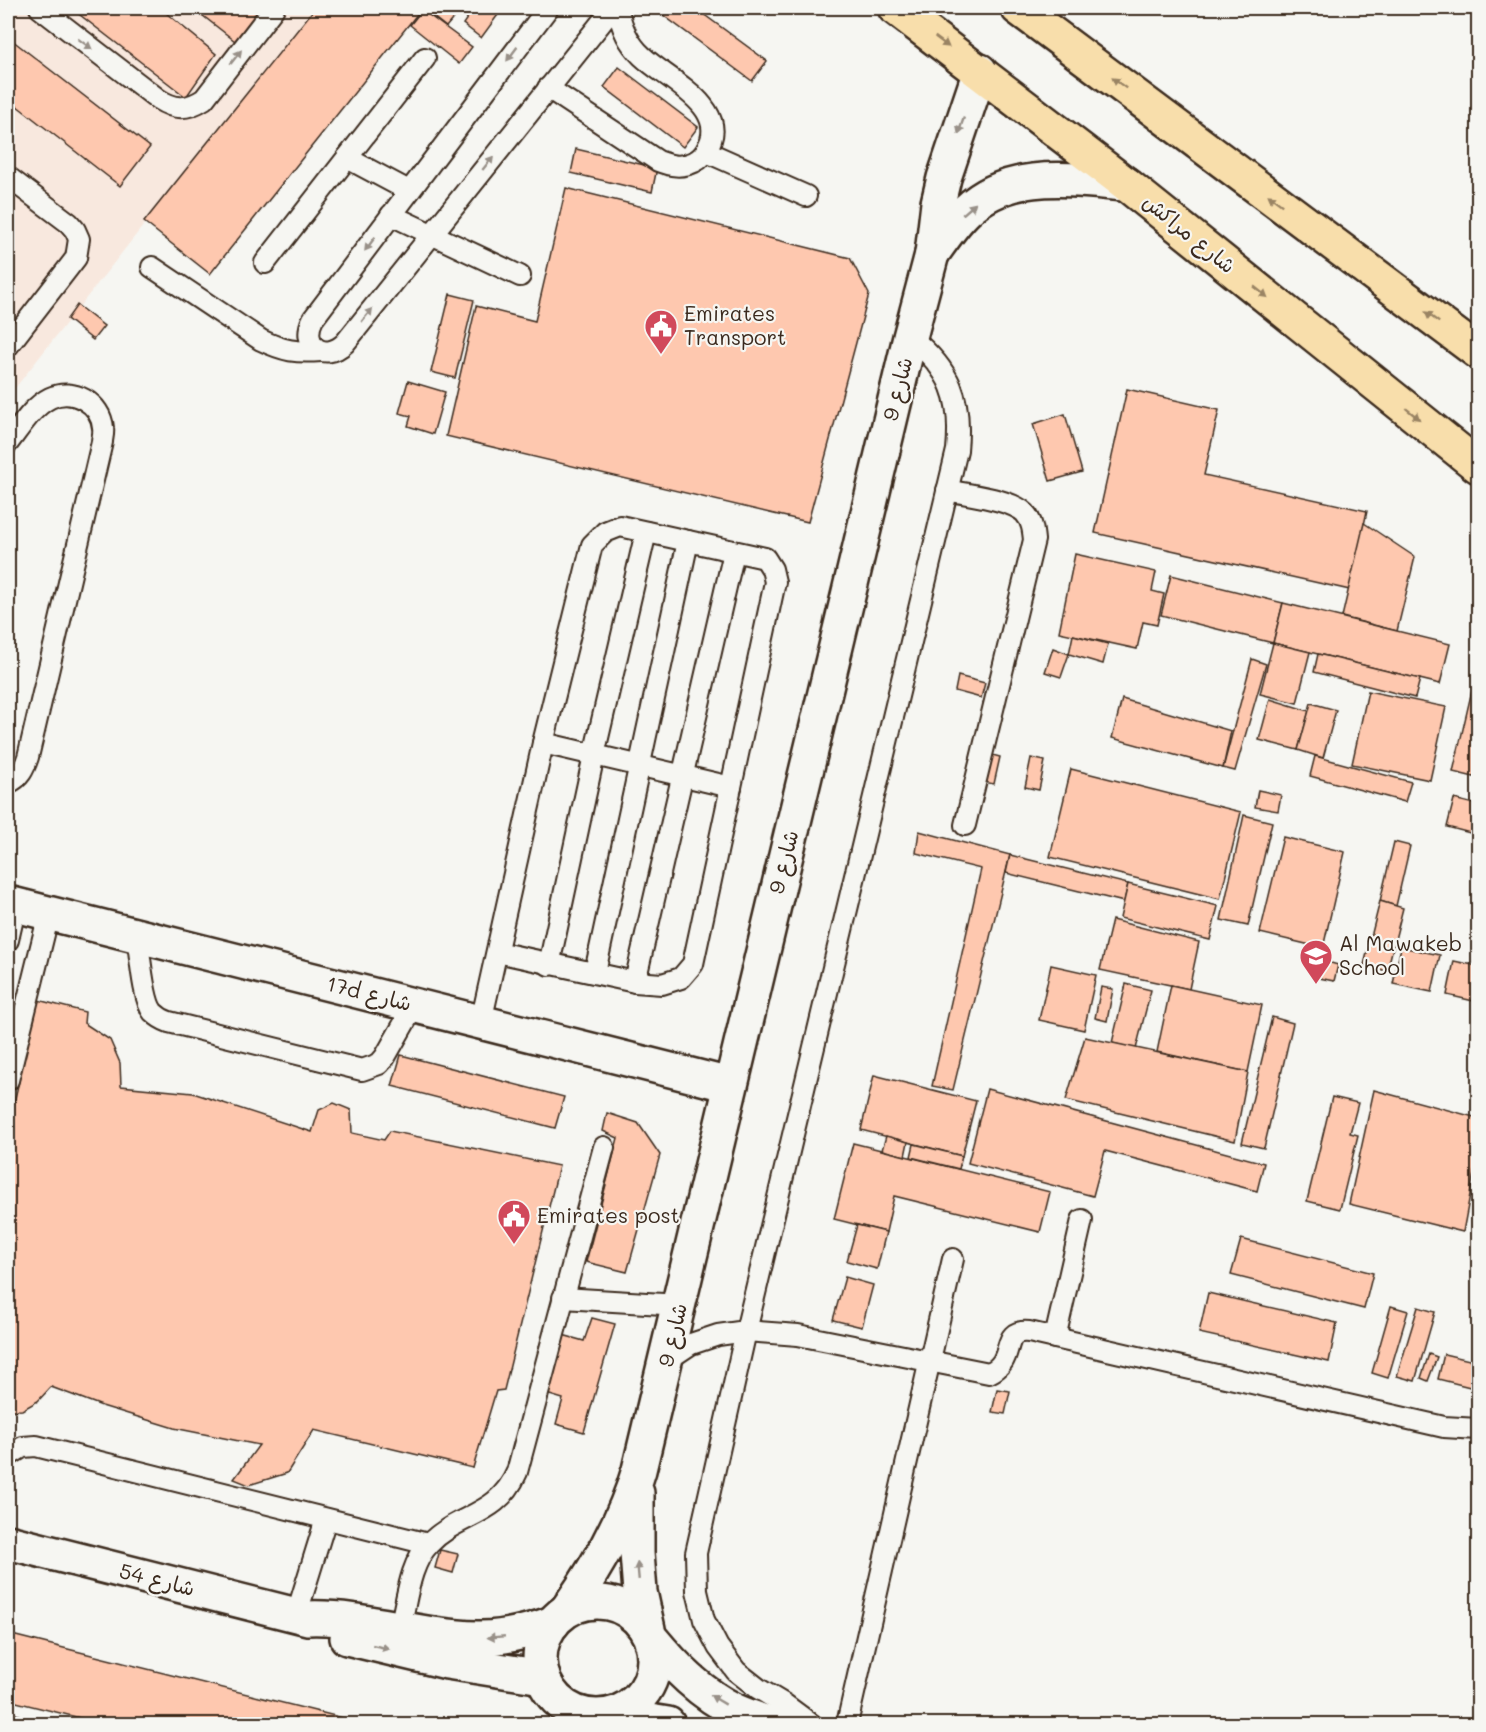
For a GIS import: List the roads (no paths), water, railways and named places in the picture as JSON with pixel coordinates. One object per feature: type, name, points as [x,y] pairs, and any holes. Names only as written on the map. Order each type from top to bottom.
[{"type":"main road","name":"شارع مراكش","points":[[895,8],[1126,184],[1475,461]]},
{"type":"main road","points":[[1018,8],[1479,352]]},
{"type":"street","name":"شارع 9","points":[[560,1617],[608,1547],[633,1492],[639,1470],[910,337],[932,254],[938,203],[944,178],[980,71]]},
{"type":"street","name":"شارع 9","points":[[932,254],[949,229],[968,209],[1002,189],[1040,179],[1126,184]]},
{"type":"street","name":"17d شارع","points":[[12,904],[730,1085]]},
{"type":"street","name":"شارع 9","points":[[639,1470],[637,1553],[640,1592],[649,1633]]},
{"type":"street","name":"شارع 54","points":[[8,1542],[302,1617],[356,1641],[447,1662],[543,1677]]},
{"type":"street","points":[[668,1725],[613,1715],[581,1714],[565,1706],[552,1694],[543,1677],[540,1663],[541,1649],[546,1636],[560,1617],[584,1604],[601,1602],[618,1606],[633,1615],[676,1668],[706,1693],[736,1711],[771,1725]]},
{"type":"street","name":"شارع 54","points":[[302,1617],[345,1619],[477,1639],[530,1632],[560,1617]]},
{"type":"street","points":[[613,1715],[633,1704],[645,1691],[654,1665],[649,1633]]},
{"type":"lane","points":[[40,8],[158,99],[169,106],[181,109],[193,106],[204,99],[274,8]]},
{"type":"lane","points":[[321,351],[313,346],[309,337],[309,328],[313,319],[548,8]]},
{"type":"lane","points":[[152,267],[280,349],[300,353],[330,352],[339,349],[613,8]]},
{"type":"lane","points":[[548,88],[658,161],[670,166],[684,166],[697,161],[707,152],[712,139],[713,126],[709,113],[700,103],[643,57],[630,42],[621,23],[618,8]]},
{"type":"lane","points":[[265,263],[425,58]]},
{"type":"lane","points":[[707,152],[806,196]]},
{"type":"lane","points":[[347,158],[409,191]]},
{"type":"lane","points":[[8,177],[69,224],[79,239],[76,258],[8,346]]},
{"type":"lane","points":[[391,215],[520,276]]},
{"type":"lane","points":[[811,1725],[736,1671],[713,1638],[704,1620],[697,1591],[696,1553],[746,1330],[957,450],[959,425],[956,399],[946,375],[931,353],[910,337]]},
{"type":"lane","points":[[8,443],[40,405],[51,397],[65,394],[79,396],[91,404],[99,415],[103,429],[102,442],[28,757],[24,770],[8,783]]},
{"type":"lane","points":[[947,490],[1015,505],[1026,514],[1033,526],[1034,540],[965,825]]},
{"type":"lane","points":[[480,1022],[543,742],[592,545],[605,532],[620,526],[765,558],[772,569],[775,582],[693,964],[681,978],[662,984],[635,982],[497,952]]},
{"type":"lane","points":[[549,965],[594,755],[646,532]]},
{"type":"lane","points":[[595,972],[688,541]]},
{"type":"lane","points":[[635,982],[734,552]]},
{"type":"lane","points":[[543,742],[731,787]]},
{"type":"lane","points":[[8,940],[12,904]]},
{"type":"lane","points":[[8,1080],[49,914]]},
{"type":"lane","points":[[137,936],[147,1000],[152,1011],[159,1018],[169,1022],[204,1031],[362,1070],[379,1064],[385,1057],[414,1006]]},
{"type":"lane","points":[[400,1627],[414,1569],[428,1544],[440,1534],[500,1500],[511,1487],[517,1472],[604,1147]]},
{"type":"lane","points":[[1055,1338],[1082,1220]]},
{"type":"lane","points":[[847,1725],[952,1259]]},
{"type":"lane","points":[[563,1298],[680,1305]]},
{"type":"lane","points":[[667,1360],[691,1344],[718,1335],[746,1330],[798,1335],[989,1373],[999,1368],[1006,1359],[1010,1340],[1014,1334],[1021,1331],[1444,1426],[1479,1429]]},
{"type":"lane","points":[[8,1455],[23,1447],[36,1446],[428,1544]]},
{"type":"lane","points":[[302,1617],[326,1519]]},
{"type":"place","name":"Emirates Transport","points":[[661,355]]},
{"type":"place","name":"Al Mawakeb School","points":[[1316,985]]},
{"type":"place","name":"Emirates post","points":[[514,1245]]}]
